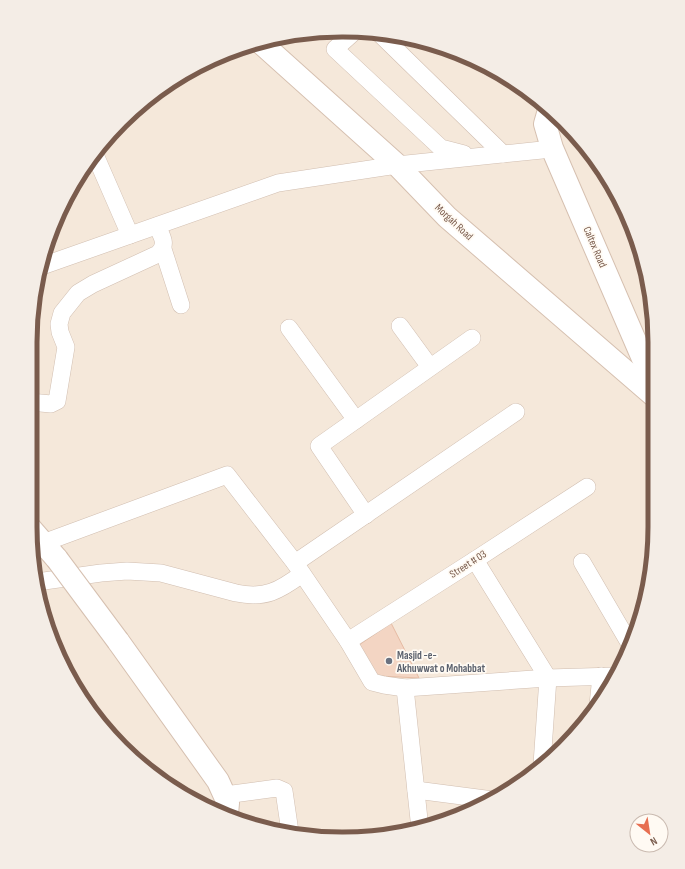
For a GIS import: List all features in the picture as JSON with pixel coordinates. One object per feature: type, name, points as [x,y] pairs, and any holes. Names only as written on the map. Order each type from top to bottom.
[{"type":"street","points":[[348,37],[335,49],[441,148],[477,157]]},
{"type":"street","points":[[387,41],[503,154]]},
{"type":"street","name":"Morgah Road","points":[[265,47],[397,165],[447,217],[648,392]]},
{"type":"street","name":"Caltex Road","points":[[547,116],[544,124],[552,148],[648,370]]},
{"type":"street","points":[[47,264],[278,183],[397,165],[552,148]]},
{"type":"street","points":[[97,160],[130,235]]},
{"type":"street","points":[[157,226],[164,241],[163,249],[181,305]]},
{"type":"street","points":[[37,403],[51,404],[57,401],[66,347],[60,332],[59,324],[62,313],[78,293],[158,254],[163,249]]},
{"type":"street","points":[[400,326],[430,367]]},
{"type":"street","points":[[289,328],[356,420]]},
{"type":"street","points":[[366,515],[319,446],[472,338]]},
{"type":"street","points":[[42,581],[127,571],[160,573],[248,596],[261,595],[283,588],[298,569],[366,515],[516,412]]},
{"type":"street","points":[[37,536],[227,475],[298,569],[348,641],[372,682],[405,688],[548,678],[608,676]]},
{"type":"street","name":"Street # 03","points":[[348,641],[587,487]]},
{"type":"street","points":[[38,537],[58,559],[218,781],[226,805],[277,788],[284,791],[289,827]]},
{"type":"street","points":[[475,560],[548,678],[542,757]]},
{"type":"street","points":[[582,562],[627,639]]},
{"type":"street","points":[[405,688],[419,823]]},
{"type":"street","points":[[416,790],[481,798]]},
{"type":"shaded area","points":[[342,37],[382,40],[422,47],[459,60],[512,88],[559,126],[597,173],[616,207],[632,244],[638,263],[645,303],[648,342],[648,526],[645,566],[638,606],[632,625],[616,662],[597,696],[559,743],[512,781],[478,800],[441,816],[402,826],[362,831],[323,831],[263,822],[226,809],[207,800],[173,781],[126,743],[88,696],[69,662],[53,625],[43,586],[38,546],[37,342],[40,303],[47,263],[60,226],[88,173],[126,126],[173,88],[226,60],[263,47],[283,43]]},
{"type":"building","name":"Masjid -e- Akhuwwat o Mohabbat","points":[[391,623],[419,678],[378,676],[359,645]]},
{"type":"place","name":"Masjid -e- Akhuwwat o Mohabbat","points":[[389,661]]}]
